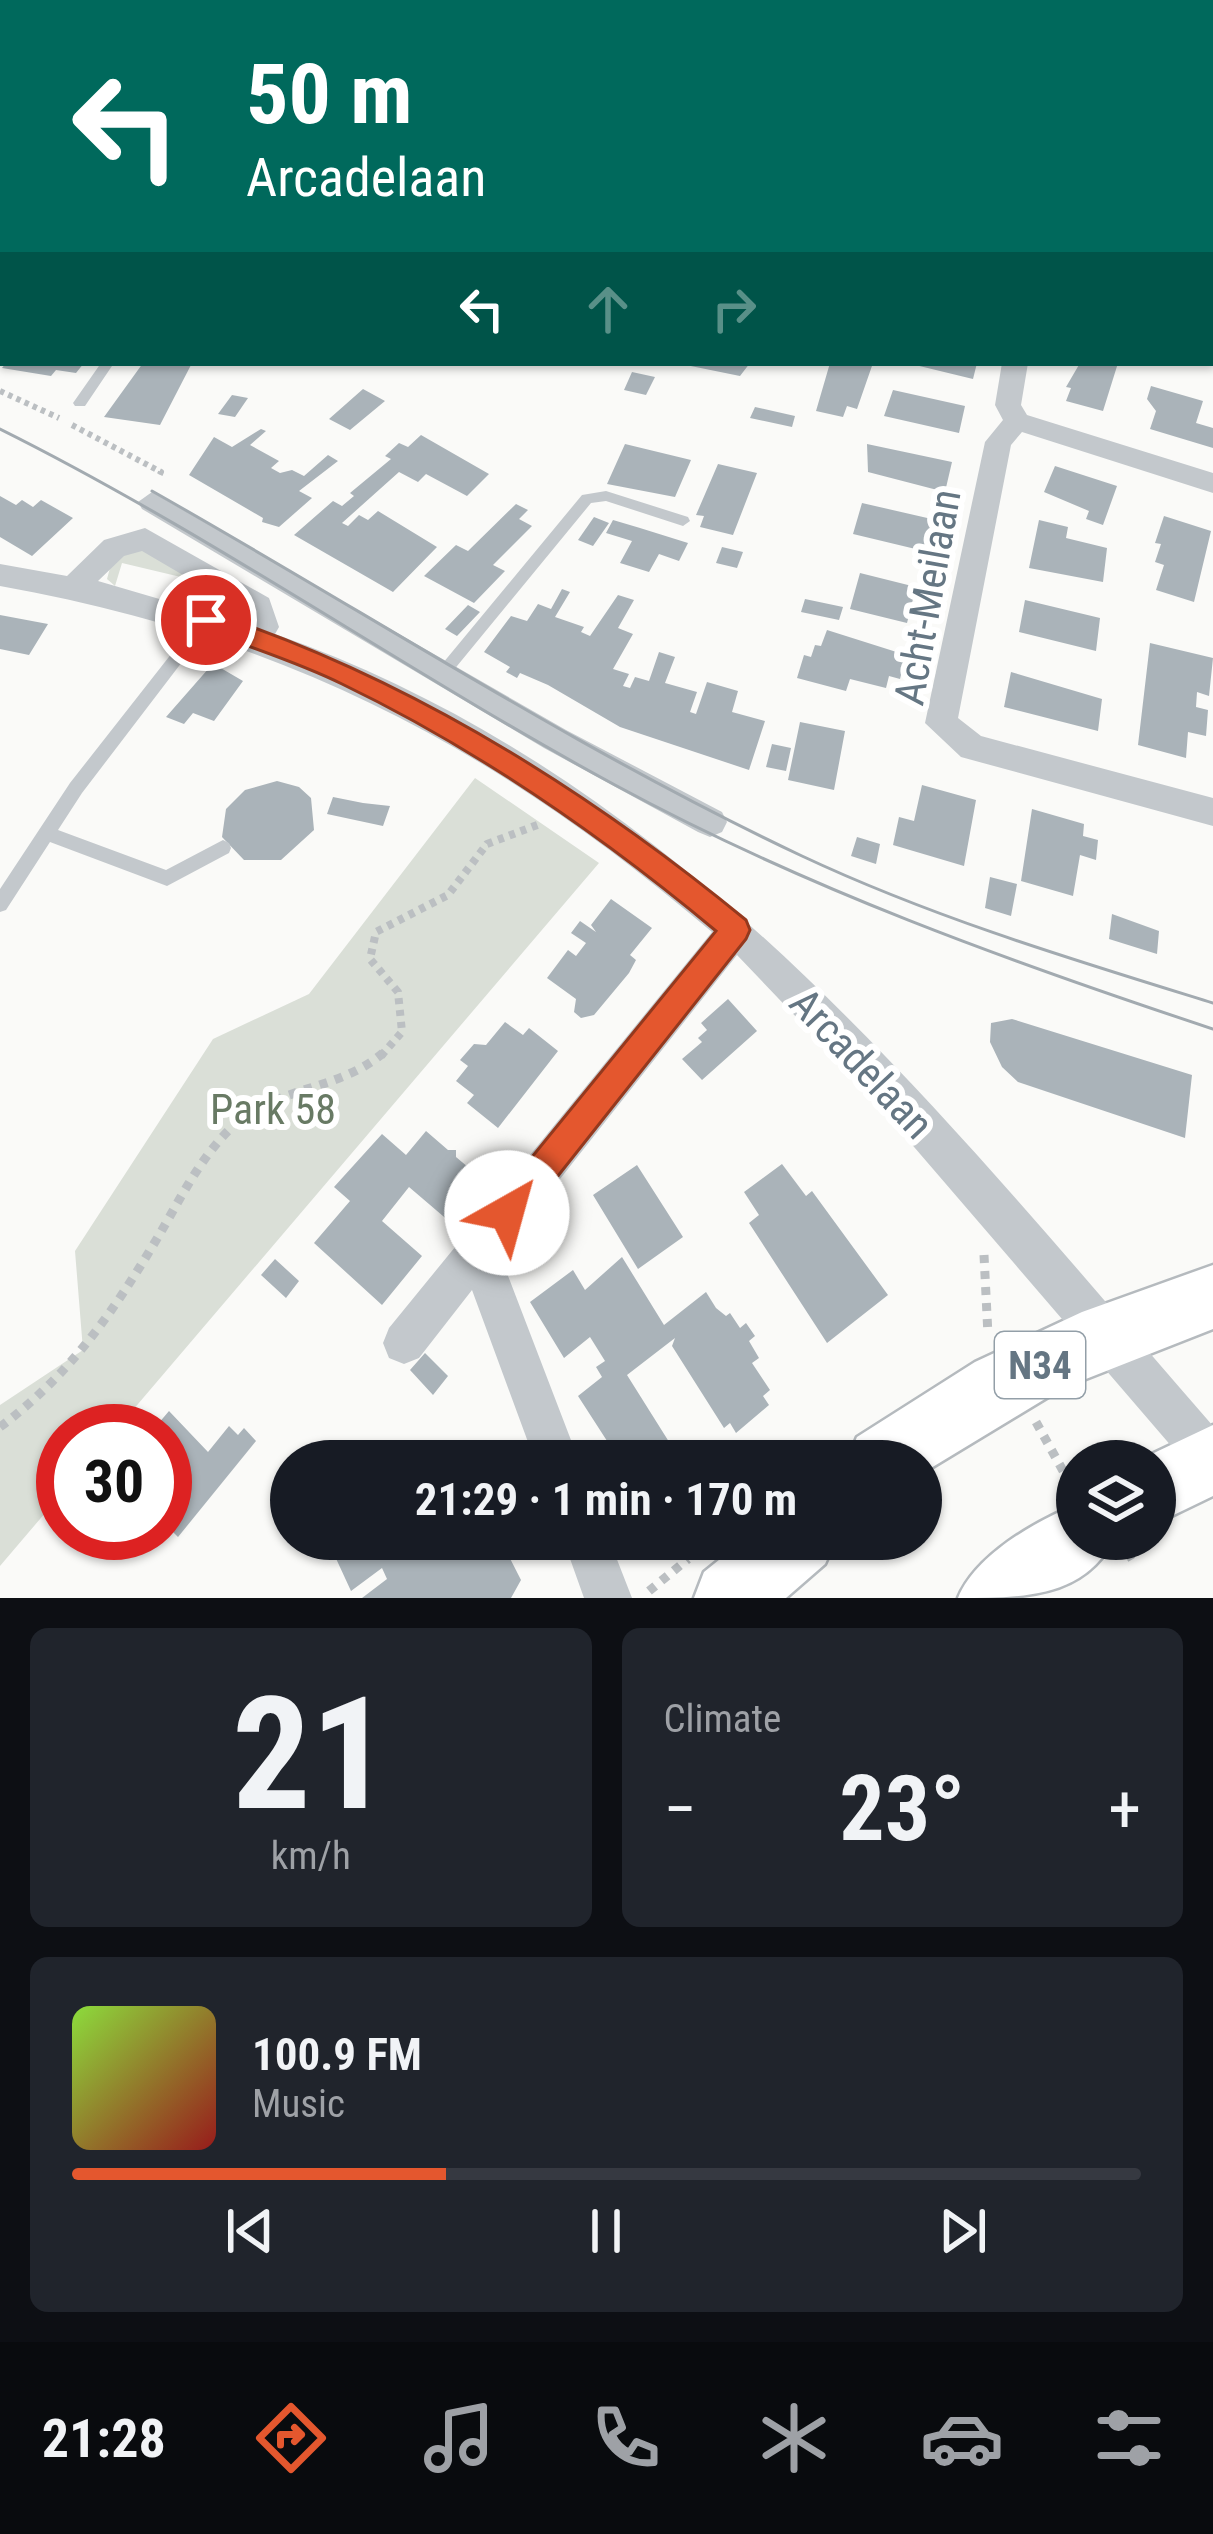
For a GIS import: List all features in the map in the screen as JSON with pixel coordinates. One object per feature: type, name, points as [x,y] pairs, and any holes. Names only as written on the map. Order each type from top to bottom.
[{"type":"main road","name":"N34","points":[[913,1440],[996,1386],[1105,1336],[1213,1298]]},
{"type":"main road","points":[[1176,1498],[1213,1460]]},
{"type":"main road","points":[[712,1576],[750,1560]]},
{"type":"main road","points":[[994,1598],[1079,1560]]},
{"type":"street","name":"Acht-Meilaan","points":[[1014,366],[1008,405],[1017,421],[998,442],[941,723],[972,748],[1213,812]]},
{"type":"street","points":[[1017,421],[1213,483]]},
{"type":"street","points":[[152,502],[710,822]]},
{"type":"street","points":[[74,587],[114,548],[145,539],[260,606],[265,627],[258,638]]},
{"type":"street","name":"Arcadelaan","points":[[0,575],[74,587],[258,638],[415,709],[581,809],[735,930],[909,1110],[1213,1460]]},
{"type":"street","points":[[581,809],[624,772]]},
{"type":"street","points":[[404,1343],[735,930]]},
{"type":"street","points":[[478,1250],[549,1440]]},
{"type":"street","points":[[594,1560],[608,1598]]},
{"type":"lane","points":[[80,403],[106,366]]},
{"type":"lane","points":[[443,673],[587,499],[605,496],[682,520]]},
{"type":"lane","points":[[0,904],[50,836],[76,788],[206,620]]},
{"type":"lane","points":[[50,836],[167,878],[223,848]]},
{"type":"path","points":[[0,392],[161,472],[152,502]]},
{"type":"path","points":[[0,1426],[50,1393],[88,1350],[206,1155],[238,1120],[275,1099],[326,1088],[377,1065],[402,1032],[398,992],[370,959],[376,932],[448,895],[487,844],[581,809]]},
{"type":"path","points":[[640,1598],[712,1576]]},
{"type":"green space","points":[[143,547],[251,615],[245,621],[182,601],[185,578],[122,563],[115,586],[107,579],[113,557]]},
{"type":"green space","name":"Park 58","points":[[475,778],[599,863],[138,1404],[36,1404],[36,1524],[0,1566],[0,1405],[83,1350],[75,1251],[213,1039],[309,994]]},
{"type":"building","points":[[82,366],[76,373],[56,370],[51,376],[2,368]]},
{"type":"building","points":[[141,366],[190,366],[160,425],[104,417]]},
{"type":"building","points":[[691,366],[748,366],[740,376]]},
{"type":"building","points":[[829,366],[872,366],[857,409],[847,406],[843,417],[816,411]]},
{"type":"building","points":[[919,366],[976,366],[973,379]]},
{"type":"building","points":[[1078,366],[1117,366],[1103,411],[1066,401],[1071,388],[1066,387]]},
{"type":"building","points":[[632,372],[655,377],[646,395],[624,390]]},
{"type":"building","points":[[1151,386],[1203,401],[1196,423],[1213,428],[1213,448],[1150,429],[1156,411],[1147,399]]},
{"type":"building","points":[[363,389],[385,401],[350,430],[329,419]]},
{"type":"building","points":[[893,390],[965,406],[959,433],[884,416]]},
{"type":"building","points":[[232,395],[248,398],[235,417],[218,414]]},
{"type":"building","points":[[755,407],[795,416],[792,427],[750,418]]},
{"type":"building","points":[[261,429],[266,431],[250,445],[279,461],[271,468],[280,473],[292,470],[304,476],[328,455],[338,461],[299,491],[312,498],[279,527],[262,522],[263,518],[189,475],[214,437],[232,447]]},
{"type":"building","points":[[421,435],[489,474],[467,496],[426,474],[418,482],[399,472],[342,523],[348,526],[359,515],[368,520],[378,511],[437,547],[393,592],[294,535],[333,501],[342,506],[354,496],[350,493],[391,459],[385,456],[399,443],[408,447]]},
{"type":"building","points":[[625,444],[691,460],[675,497],[607,484]]},
{"type":"building","points":[[867,444],[952,462],[945,492],[868,472]]},
{"type":"building","points":[[718,464],[757,473],[733,535],[700,527],[704,516],[696,515]]},
{"type":"building","points":[[1055,466],[1117,486],[1103,525],[1086,519],[1089,511],[1044,492]]},
{"type":"building","points":[[0,496],[33,507],[41,500],[73,518],[32,556],[0,537]]},
{"type":"building","points":[[862,503],[936,520],[928,552],[853,534]]},
{"type":"building","points":[[516,504],[528,510],[519,519],[532,526],[493,565],[505,571],[474,603],[424,576],[456,545],[468,551]]},
{"type":"building","points":[[1164,516],[1211,531],[1194,602],[1156,590],[1164,565],[1155,562],[1161,544],[1155,543]]},
{"type":"building","points":[[594,517],[609,523],[593,546],[578,540]]},
{"type":"building","points":[[613,520],[688,543],[679,561],[659,554],[649,572],[620,563],[632,541],[606,533]]},
{"type":"building","points":[[1039,520],[1068,527],[1066,538],[1107,548],[1103,582],[1029,568]]},
{"type":"building","points":[[722,547],[743,552],[737,568],[716,563]]},
{"type":"building","points":[[860,573],[916,587],[907,623],[850,609]]},
{"type":"building","points":[[562,589],[570,592],[555,617],[584,627],[581,632],[590,636],[618,595],[634,600],[618,628],[633,634],[613,669],[629,674],[623,686],[630,688],[635,677],[649,681],[659,652],[675,657],[665,683],[697,692],[690,712],[696,714],[707,682],[738,691],[732,712],[765,721],[749,770],[620,727],[548,685],[506,672],[510,667],[484,652],[511,616],[527,621],[538,604],[551,609]]},
{"type":"building","points":[[805,599],[843,607],[839,620],[801,612]]},
{"type":"building","points":[[1025,600],[1100,618],[1096,651],[1019,632]]},
{"type":"building","points":[[468,605],[480,612],[457,636],[445,629]]},
{"type":"building","points":[[0,615],[48,624],[29,655],[0,649]]},
{"type":"building","points":[[827,630],[906,655],[900,679],[889,676],[886,688],[850,679],[846,691],[797,678],[804,655],[811,657]]},
{"type":"building","points":[[1150,643],[1213,658],[1209,696],[1197,692],[1196,707],[1208,710],[1206,736],[1188,732],[1186,758],[1138,745]]},
{"type":"building","points":[[219,667],[243,681],[214,721],[193,713],[184,724],[166,717],[209,668]]},
{"type":"building","points":[[1011,672],[1102,699],[1098,731],[1004,707]]},
{"type":"building","points":[[800,722],[845,731],[834,790],[788,780]]},
{"type":"building","points":[[772,744],[791,748],[786,771],[766,767]]},
{"type":"building","points":[[277,781],[299,787],[311,798],[314,830],[281,860],[244,860],[222,837],[226,809],[245,790]]},
{"type":"building","points":[[922,785],[976,800],[964,866],[893,845],[899,817],[914,821]]},
{"type":"building","points":[[333,797],[390,806],[383,826],[327,814]]},
{"type":"building","points":[[1032,809],[1084,824],[1083,836],[1098,840],[1096,860],[1080,855],[1073,896],[1021,881]]},
{"type":"building","points":[[857,837],[880,844],[876,864],[851,856]]},
{"type":"building","points":[[990,877],[1017,884],[1011,916],[985,908]]},
{"type":"building","points":[[611,899],[652,928],[630,955],[636,960],[629,973],[594,1015],[581,1018],[574,1012],[576,999],[547,978],[568,950],[576,956],[586,943],[571,933],[580,921],[596,932],[591,925]]},
{"type":"building","points":[[1112,914],[1159,931],[1157,954],[1109,939]]},
{"type":"building","points":[[728,999],[757,1031],[702,1080],[682,1059],[702,1042],[698,1038],[707,1030],[701,1023]]},
{"type":"building","points":[[1012,1019],[1192,1075],[1185,1138],[1018,1082],[1002,1067],[990,1042],[991,1023]]},
{"type":"building","points":[[505,1022],[523,1035],[529,1028],[558,1051],[498,1128],[467,1103],[474,1095],[456,1081],[468,1066],[460,1060],[474,1044],[486,1045]]},
{"type":"building","points":[[426,1131],[448,1150],[456,1150],[456,1157],[481,1178],[450,1222],[409,1187],[382,1221],[422,1256],[382,1305],[314,1243],[350,1201],[334,1187],[382,1134],[406,1155]]},
{"type":"building","points":[[782,1164],[806,1196],[812,1191],[888,1295],[827,1343],[749,1223],[759,1215],[744,1192]]},
{"type":"building","points":[[637,1165],[683,1237],[638,1269],[593,1195]]},
{"type":"building","points":[[622,1257],[664,1325],[706,1292],[716,1308],[726,1316],[730,1313],[740,1328],[746,1323],[755,1336],[749,1341],[759,1358],[752,1363],[770,1390],[763,1396],[769,1405],[736,1433],[730,1423],[724,1428],[672,1346],[675,1338],[627,1375],[668,1440],[606,1440],[578,1396],[602,1377],[596,1367],[605,1361],[590,1337],[564,1358],[530,1302],[573,1270],[585,1290]]},
{"type":"building","points":[[275,1259],[299,1281],[286,1298],[261,1275]]},
{"type":"building","points":[[425,1353],[448,1376],[433,1395],[410,1370]]},
{"type":"building","points":[[229,1426],[238,1435],[244,1428],[256,1441],[192,1520],[192,1435],[208,1452]]},
{"type":"building","points":[[337,1560],[511,1560],[521,1580],[511,1598],[362,1598],[387,1579],[382,1568],[351,1591]]},
{"type":"tram line","points":[[0,429],[157,513],[537,742],[687,822],[908,920],[1213,1029]]},
{"type":"tram line","points":[[152,491],[554,726],[802,856],[953,918],[1213,1003]]},
{"type":"route","points":[[206,620],[350,675],[508,762],[644,854],[735,930],[507,1213]]}]
